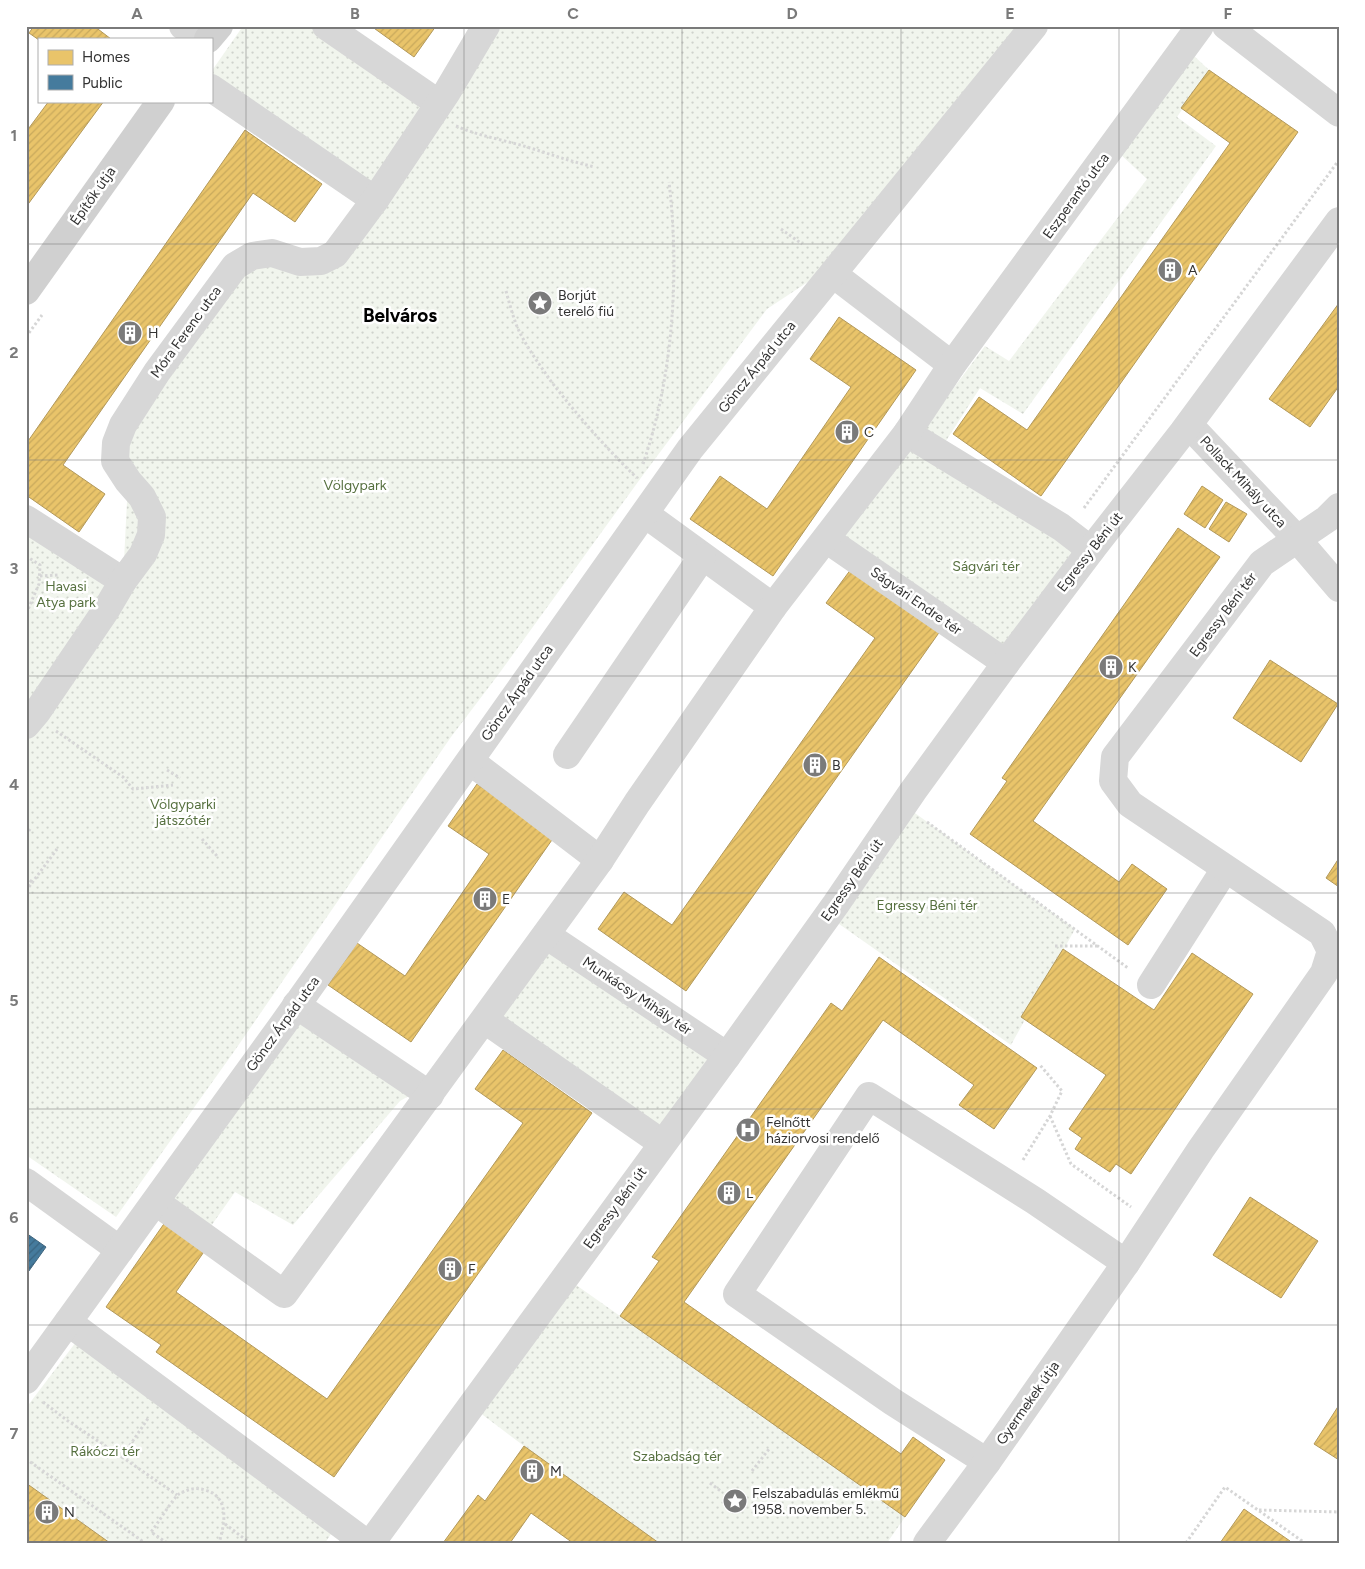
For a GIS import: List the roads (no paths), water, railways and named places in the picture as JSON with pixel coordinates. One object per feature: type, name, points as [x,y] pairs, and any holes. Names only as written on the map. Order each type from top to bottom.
[{"type":"street","points":[[183,26],[200,38]]},
{"type":"street","points":[[209,38],[219,26]]},
{"type":"street","points":[[326,26],[435,108]]},
{"type":"street","name":"Móra Ferenc utca","points":[[26,725],[61,678],[106,610],[123,581],[143,554],[151,536],[152,517],[142,497],[128,481],[115,461],[116,443],[123,425],[148,385],[234,266],[252,256],[272,253],[300,262],[321,261],[335,254],[375,200],[447,92],[486,26]]},
{"type":"street","name":"Göncz Árpád utca","points":[[33,1390],[68,1322],[156,1202],[690,449],[1034,26]]},
{"type":"street","name":"Eszperantó utca","points":[[952,365],[1200,26]]},
{"type":"street","points":[[1226,26],[1339,113]]},
{"type":"street","points":[[212,89],[375,200]]},
{"type":"street","name":"Építők útja","points":[[26,291],[159,102]]},
{"type":"street","name":"Egressy Béni út","points":[[371,1543],[727,1056],[836,904],[913,791],[1006,663],[1188,425],[1339,220]]},
{"type":"street","points":[[156,1202],[284,1294],[430,1096],[600,860],[637,803],[773,607],[907,433],[952,365],[832,274]]},
{"type":"street","name":"Pollack Mihály utca","points":[[1188,425],[1297,539],[1339,588]]},
{"type":"street","points":[[907,433],[1067,532],[1091,550]]},
{"type":"street","name":"Pollack Mihály utca","points":[[1297,539],[1327,519],[1339,507]]},
{"type":"street","points":[[644,514],[773,607]]},
{"type":"street","points":[[26,519],[123,581]]},
{"type":"street","name":"Ságvári Endre tér","points":[[826,539],[1006,663]]},
{"type":"street","name":"Egressy Béni tér","points":[[1126,1263],[1201,1149],[1324,973],[1331,951],[1322,933],[1130,804],[1113,781],[1115,757],[1262,564],[1297,539]]},
{"type":"street","points":[[568,755],[702,557]]},
{"type":"street","points":[[470,761],[600,860]]},
{"type":"street","points":[[1151,985],[1225,869]]},
{"type":"street","name":"Munkácsy Mihály tér","points":[[546,935],[727,1056]]},
{"type":"street","points":[[296,1005],[430,1096]]},
{"type":"street","points":[[485,1020],[662,1143]]},
{"type":"street","points":[[987,1462],[893,1402],[737,1294],[869,1096],[1008,1184],[1126,1263]]},
{"type":"street","points":[[26,1182],[120,1250]]},
{"type":"street","name":"Gyermekek útja","points":[[928,1543],[1126,1263]]},
{"type":"street","points":[[68,1322],[366,1543]]},
{"type":"place","name":"A","points":[[1170,270]]},
{"type":"place","name":"Borjút terelő fiú","points":[[540,303]]},
{"type":"place","name":"H","points":[[130,333]]},
{"type":"place","name":"C","points":[[847,432]]},
{"type":"place","name":"K","points":[[1111,667]]},
{"type":"place","name":"B","points":[[815,765]]},
{"type":"place","name":"E","points":[[485,899]]},
{"type":"place","name":"Felnőtt háziorvosi rendelő","points":[[748,1130]]},
{"type":"place","name":"L","points":[[729,1193]]},
{"type":"place","name":"F","points":[[450,1269]]},
{"type":"place","name":"M","points":[[532,1471]]},
{"type":"place","name":"Felszabadulás emlékmű 1958. november 5.","points":[[735,1501]]},
{"type":"place","name":"N","points":[[47,1512]]},
{"type":"district","name":"Belváros","points":[[400,315]]},
{"type":"park label","name":"Völgypark","points":[[355,485]]},
{"type":"park label","name":"Ságvári tér","points":[[986,566]]},
{"type":"park label","name":"Havasi Atya park","points":[[66,594]]},
{"type":"park label","name":"Völgyparki játszótér","points":[[183,812]]},
{"type":"park label","name":"Rákóczi tér","points":[[105,1451]]},
{"type":"park label","name":"Szabadság tér","points":[[677,1456]]}]
